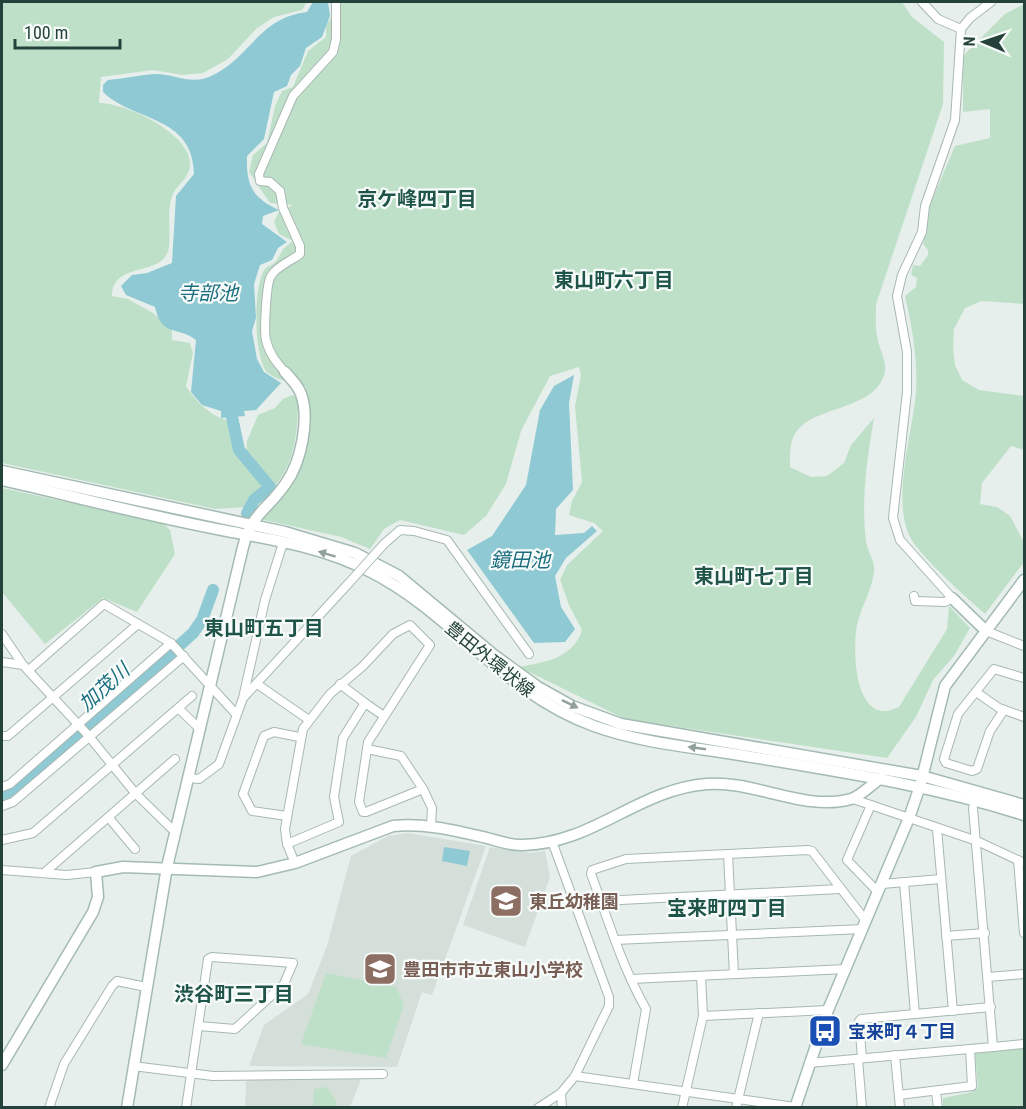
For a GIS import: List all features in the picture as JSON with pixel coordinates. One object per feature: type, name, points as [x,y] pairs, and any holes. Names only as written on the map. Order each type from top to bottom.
[{"type":"street","points":[[128,1107],[167,867],[248,529],[286,483],[296,464],[303,409],[296,384],[271,354],[265,338],[267,309],[265,296],[269,278],[300,254],[300,246],[283,208],[280,191],[270,182],[260,181],[259,174],[293,96],[333,52],[336,39],[336,2]]},
{"type":"street","points":[[922,2],[938,19],[961,29]]},
{"type":"street","points":[[991,2],[970,18],[961,29],[955,120],[925,206],[922,232],[902,275],[897,296],[906,352],[907,392],[893,518],[900,540],[952,598],[986,631],[1024,646]]},
{"type":"street","name":"豊田外環状線","points":[[2,471],[248,529],[283,543],[351,562],[416,598],[506,677],[556,709],[592,725],[659,742],[881,778],[921,781],[1024,815]]},
{"type":"street","name":"豊田外環状線","points":[[2,480],[248,529],[317,540],[377,563],[422,594],[522,676],[554,696],[590,713],[640,729],[921,781],[1024,805]]},
{"type":"street","points":[[243,698],[384,544],[400,530],[414,531],[447,540],[529,654]]},
{"type":"street","points":[[189,778],[199,779],[219,764],[243,698],[265,600],[283,543]]},
{"type":"street","points":[[575,1076],[686,1091],[737,1103],[795,1107],[828,1010],[909,818],[921,781],[945,686],[1024,580]]},
{"type":"street","points":[[914,596],[915,601],[945,602],[952,598]]},
{"type":"street","points":[[26,667],[104,604],[171,644],[236,714]]},
{"type":"street","points":[[2,736],[8,736],[138,624]]},
{"type":"street","points":[[295,863],[287,844],[287,816],[299,737],[309,720],[340,684],[363,666],[393,634],[410,625],[414,626],[430,645],[370,736],[359,802],[363,812],[423,789]]},
{"type":"street","points":[[2,634],[26,667],[84,731],[136,794],[175,832]]},
{"type":"street","points":[[2,806],[13,802],[171,644]]},
{"type":"street","points":[[2,787],[10,784],[84,731],[184,656]]},
{"type":"street","points":[[2,662],[26,667]]},
{"type":"street","points":[[1004,710],[990,731],[977,769],[972,771],[946,763],[944,759],[958,714],[997,668],[1024,678]]},
{"type":"street","points":[[257,684],[309,720]]},
{"type":"street","points":[[340,684],[384,716]]},
{"type":"street","points":[[976,692],[1004,710],[1024,717]]},
{"type":"street","points":[[2,840],[33,833],[192,696]]},
{"type":"street","points":[[287,844],[339,822],[334,797],[344,738],[365,703]]},
{"type":"street","points":[[179,709],[200,729]]},
{"type":"street","points":[[287,816],[252,811],[243,794],[264,736],[274,732],[299,737]]},
{"type":"street","points":[[367,749],[401,756],[423,789],[432,808],[431,826]]},
{"type":"street","points":[[44,873],[175,759]]},
{"type":"street","points":[[853,799],[881,778]]},
{"type":"street","points":[[2,870],[73,875],[123,867],[167,867],[246,873],[295,863],[393,826],[431,826],[516,845],[553,844],[576,837],[652,797],[707,783],[823,801],[853,799],[937,830],[977,841],[1021,861],[1024,933]]},
{"type":"street","points":[[871,805],[847,860],[880,888]]},
{"type":"street","points":[[973,808],[993,1047]]},
{"type":"street","points":[[109,818],[135,849]]},
{"type":"street","points":[[937,830],[952,1011]]},
{"type":"street","points":[[538,1107],[561,1093],[575,1076],[609,1006],[609,997],[553,844]]},
{"type":"street","points":[[633,1084],[646,1009],[615,939],[591,874],[592,870],[626,859],[812,851],[864,925]]},
{"type":"street","points":[[728,854],[734,974]]},
{"type":"street","points":[[2,1065],[93,912],[98,897],[96,872]]},
{"type":"street","points":[[880,888],[904,882],[941,879]]},
{"type":"street","points":[[904,882],[915,1014]]},
{"type":"street","points":[[601,901],[840,889]]},
{"type":"street","points":[[615,939],[864,925]]},
{"type":"street","points":[[946,936],[985,933]]},
{"type":"street","points":[[186,1107],[210,957],[293,963],[284,984],[235,1029],[199,1026]]},
{"type":"street","points":[[631,979],[846,969]]},
{"type":"street","points":[[988,978],[1024,974]]},
{"type":"street","points":[[682,1107],[703,1016],[701,976]]},
{"type":"street","points":[[49,1107],[64,1064],[112,986],[117,981],[146,987]]},
{"type":"street","points":[[862,1107],[859,1021],[991,1007]]},
{"type":"street","points":[[703,1016],[828,1010]]},
{"type":"street","points":[[737,1103],[759,1013]]},
{"type":"street","points":[[809,1062],[1024,1044]]},
{"type":"street","points":[[899,1095],[972,1086],[970,1049]]},
{"type":"street","points":[[895,1055],[900,1107]]},
{"type":"street","points":[[133,1066],[213,1076],[383,1074]]},
{"type":"street","points":[[936,1092],[938,1107]]},
{"type":"street","points":[[561,1093],[562,1107]]},
{"type":"shaded area","name":"豊田市市立東山小学校","points":[[408,833],[486,846],[432,995],[422,992],[397,1067],[249,1066],[264,1025],[308,994],[327,946],[351,856],[388,836]]},
{"type":"shaded area","name":"東丘幼稚園","points":[[490,847],[531,853],[545,851],[550,877],[525,947],[463,925]]},
{"type":"shaded area","points":[[362,1077],[350,1107],[245,1108],[246,1082],[251,1078]]},
{"type":"green space","points":[[2,2],[307,2],[302,10],[274,17],[256,29],[228,59],[203,73],[182,75],[153,70],[101,77],[99,103],[125,108],[156,122],[181,143],[188,154],[190,166],[170,203],[168,251],[156,264],[120,278],[114,285],[112,296],[128,299],[153,313],[172,329],[172,340],[190,343],[193,353],[186,386],[205,408],[231,421],[238,453],[266,487],[246,507],[215,509],[2,463]]},
{"type":"green space","points":[[331,2],[902,2],[912,17],[944,42],[943,104],[876,304],[876,332],[885,371],[880,384],[871,393],[806,423],[794,435],[790,453],[790,467],[811,477],[827,476],[844,463],[851,445],[874,418],[867,464],[864,510],[866,541],[874,564],[874,572],[857,625],[855,648],[861,690],[875,709],[889,711],[899,707],[947,629],[949,606],[970,628],[954,656],[933,680],[916,717],[887,758],[625,719],[519,667],[557,657],[572,647],[578,639],[582,630],[569,605],[560,580],[567,565],[603,531],[594,523],[569,515],[572,501],[582,482],[575,406],[581,375],[579,367],[550,376],[521,431],[506,484],[486,516],[464,535],[400,520],[384,529],[370,549],[341,537],[260,519],[287,487],[309,420],[306,387],[268,373],[263,365],[257,338],[257,305],[261,277],[265,269],[275,262],[293,241],[279,234],[274,222],[278,213],[293,205],[270,203],[249,172],[253,155],[267,143],[275,106],[282,91],[293,87],[308,51],[326,37],[326,25],[334,14]]},
{"type":"green space","points":[[1024,4],[1024,304],[982,301],[965,308],[954,329],[955,365],[962,380],[979,390],[1024,396],[1024,450],[1011,446],[982,483],[980,504],[997,507],[1010,516],[1024,542],[1024,562],[985,614],[922,553],[909,535],[904,519],[903,483],[916,391],[914,343],[905,296],[916,287],[917,278],[911,275],[913,265],[920,266],[928,255],[928,250],[923,244],[929,207],[955,146],[990,138],[990,109],[963,112],[963,56],[1005,14]]},
{"type":"green space","points":[[292,395],[298,397],[294,444],[287,467],[274,487],[246,454],[247,441],[258,415],[275,408],[283,399]]},
{"type":"green space","points":[[2,488],[163,523],[170,530],[175,554],[137,612],[103,598],[45,644],[2,592]]},
{"type":"green space","points":[[326,973],[396,987],[404,1005],[386,1058],[301,1044]]},
{"type":"green space","points":[[1024,1046],[1024,1107],[943,1107],[943,1098],[972,1092],[978,1087],[975,1053]]},
{"type":"green space","points":[[327,1087],[336,1101],[336,1107],[313,1107],[314,1089]]},
{"type":"water","name":"寺部池","points":[[313,2],[328,2],[330,16],[322,37],[306,48],[300,66],[291,75],[287,86],[274,92],[264,139],[247,156],[248,175],[252,189],[262,201],[279,210],[263,216],[262,224],[287,242],[278,248],[272,260],[260,265],[254,284],[256,318],[252,331],[257,359],[264,372],[281,383],[256,410],[244,411],[245,416],[221,418],[221,411],[202,405],[191,392],[196,340],[166,327],[158,317],[155,307],[126,295],[121,286],[132,275],[147,273],[172,263],[176,196],[194,174],[191,155],[184,141],[173,130],[116,102],[103,92],[103,85],[108,80],[154,74],[195,80],[209,77],[235,60],[276,22],[307,12]]},
{"type":"water","name":"鏡田池","points":[[574,375],[569,403],[573,490],[556,509],[555,535],[584,533],[592,526],[597,531],[566,558],[555,576],[561,607],[575,629],[565,642],[534,643],[467,550],[492,536],[526,485],[540,410],[554,386]]},
{"type":"water","points":[[444,847],[470,851],[467,866],[442,861]]},
{"type":"waterway","name":"加茂川","points":[[232,417],[239,450],[270,487],[254,500],[247,513]]},
{"type":"waterway","name":"加茂川","points":[[2,797],[88,728],[193,633],[202,620],[213,590]]},
{"type":"place","name":"東丘幼稚園","points":[[506,901]]},
{"type":"place","name":"豊田市市立東山小学校","points":[[380,969]]},
{"type":"place","name":"宝来町４丁目","points":[[825,1031]]},
{"type":"district","name":"京ケ峰四丁目","points":[[417,199]]},
{"type":"district","name":"東山町六丁目","points":[[614,280]]},
{"type":"district","name":"東山町七丁目","points":[[754,576]]},
{"type":"district","name":"東山町五丁目","points":[[264,628]]},
{"type":"district","name":"宝来町四丁目","points":[[727,908]]},
{"type":"district","name":"渋谷町三丁目","points":[[234,994]]}]
